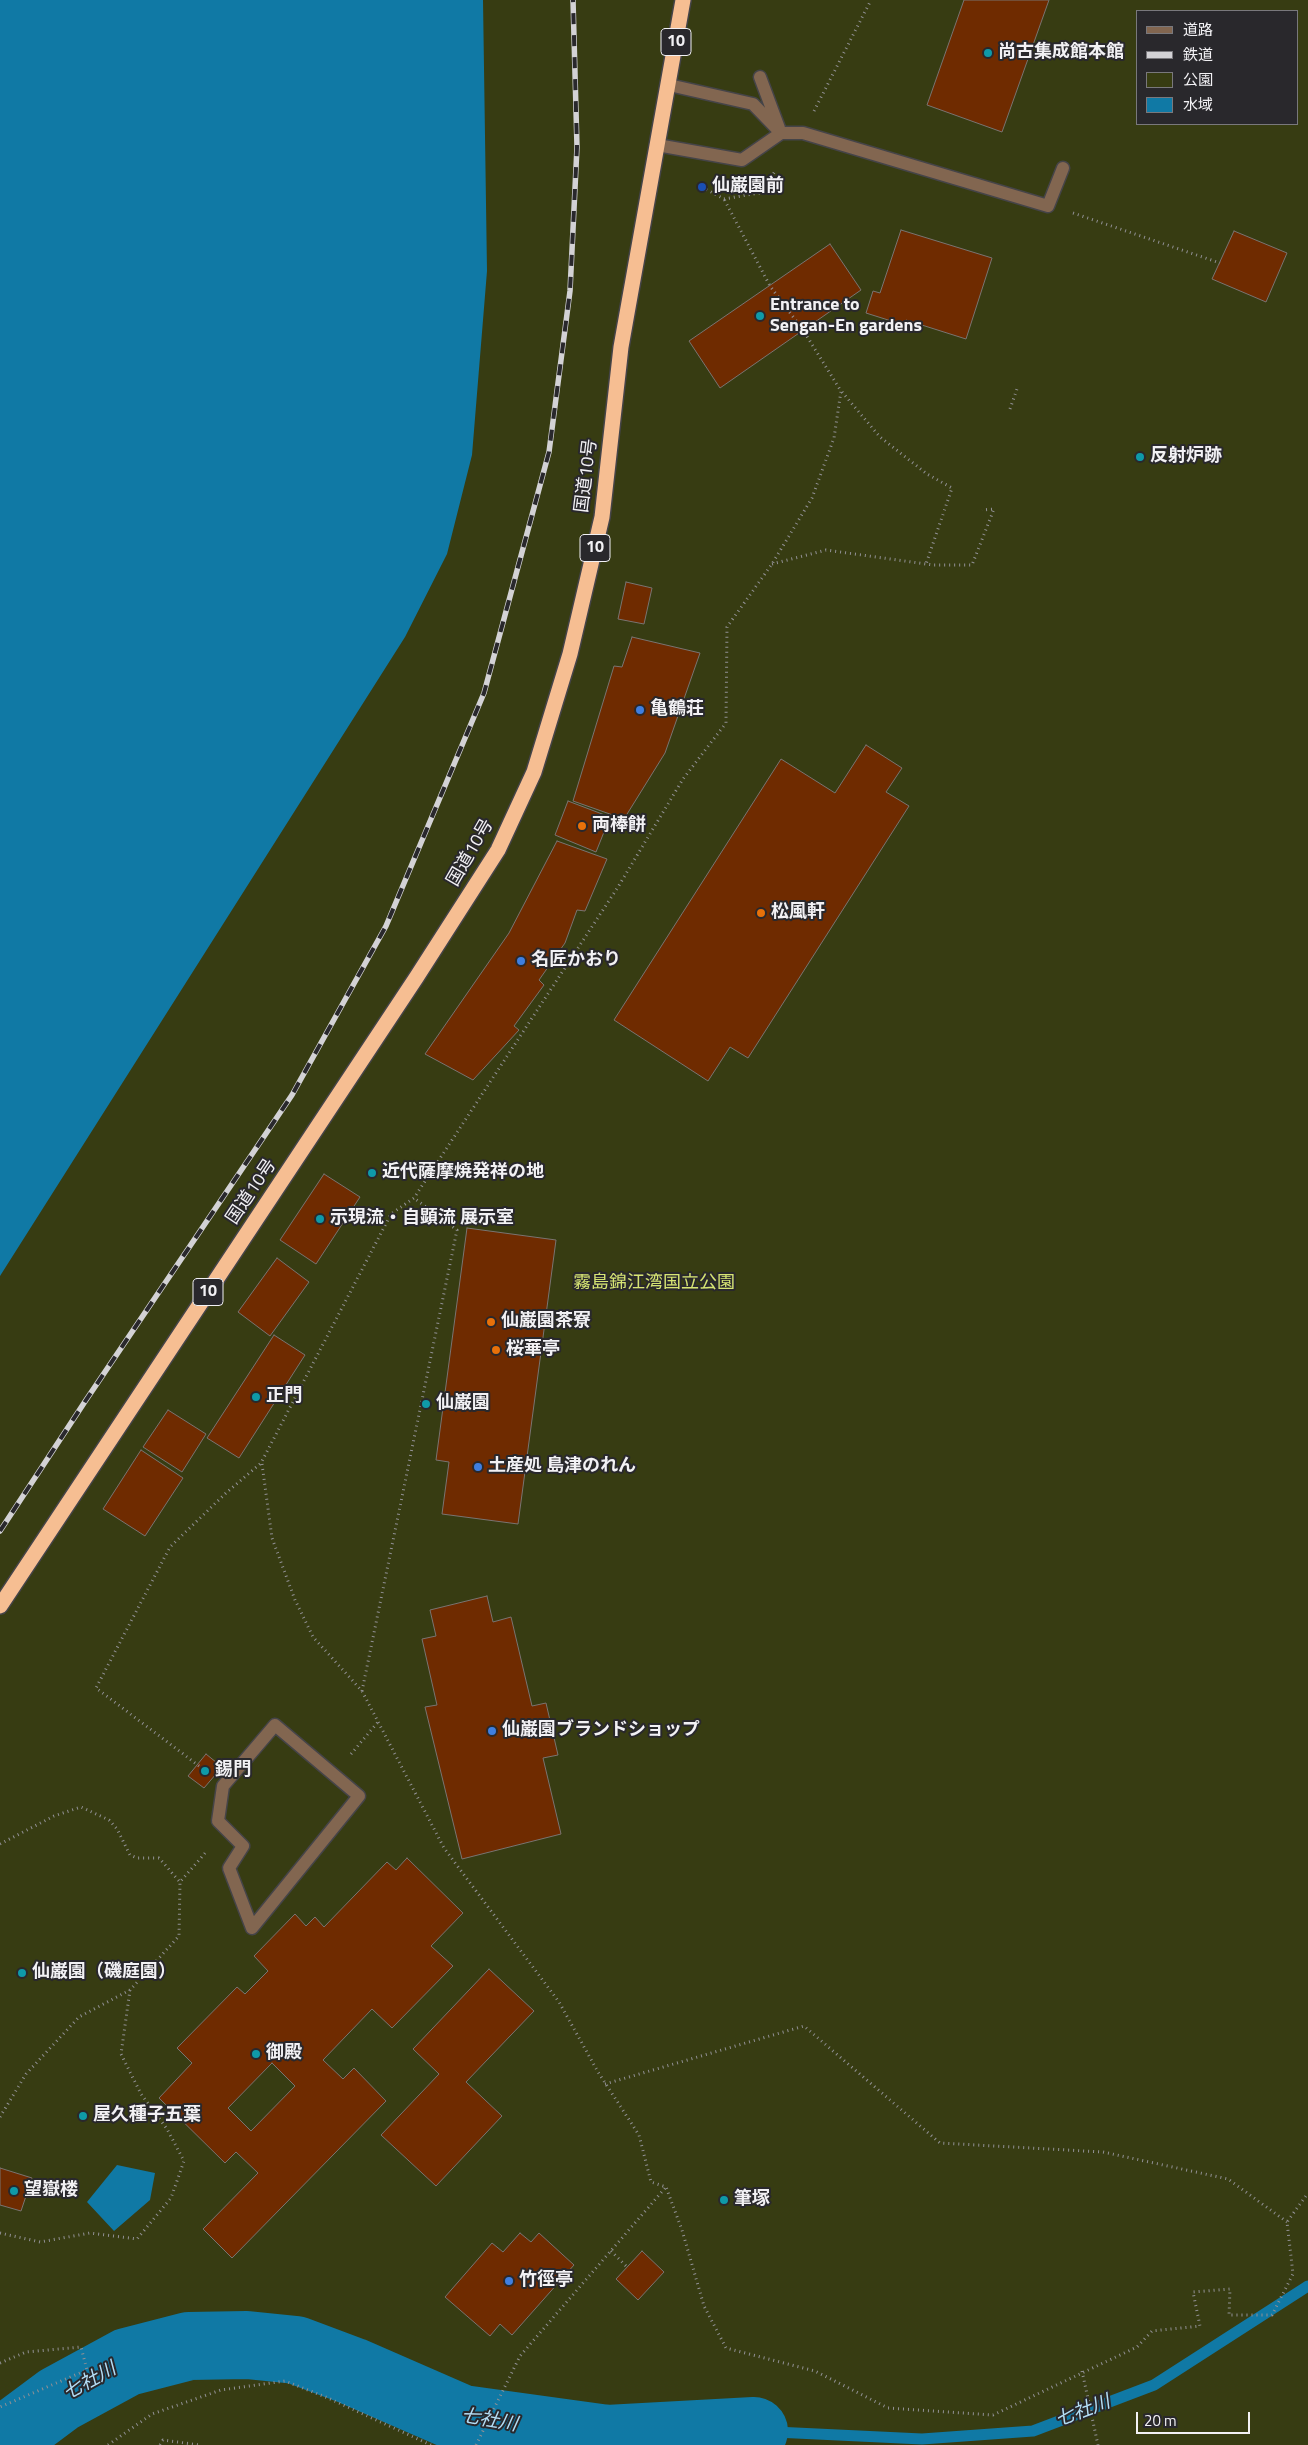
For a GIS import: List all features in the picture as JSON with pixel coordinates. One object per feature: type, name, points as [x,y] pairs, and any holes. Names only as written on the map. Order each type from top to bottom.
[{"type":"highway","name":"国道10号","points":[[0,1606],[411,986],[498,850],[534,772],[570,654],[602,517],[622,347],[684,0]]},
{"type":"street","points":[[760,77],[781,133]]},
{"type":"street","points":[[669,85],[753,104],[781,133]]},
{"type":"street","points":[[657,145],[742,160],[781,133],[803,133],[1048,206],[1063,168]]},
{"type":"street","points":[[275,1725],[333,1774],[360,1796],[252,1928],[229,1868],[243,1846],[218,1820],[223,1786],[275,1725]]},
{"type":"path","points":[[724,200],[770,286],[804,330],[841,391],[880,437],[927,474],[952,488],[926,564]]},
{"type":"path","points":[[1048,206],[1220,263]]},
{"type":"path","points":[[1010,409],[1017,389]]},
{"type":"path","points":[[223,1786],[96,1688],[170,1547],[226,1493],[262,1464],[391,1214],[414,1198],[618,887],[683,779],[726,723],[727,627],[772,564],[812,498],[834,438],[841,391]]},
{"type":"path","points":[[772,564],[826,550],[926,564],[972,565],[994,510],[982,510]]},
{"type":"path","points":[[362,1691],[457,1230],[414,1198]]},
{"type":"path","points":[[262,1464],[272,1538],[295,1600],[314,1637],[362,1691],[444,1848],[559,2002],[605,2084],[639,2135],[651,2182],[666,2187]]},
{"type":"path","points":[[333,1774],[378,1722]]},
{"type":"path","points":[[0,1844],[54,1816],[81,1807],[109,1820],[117,1829],[130,1855],[137,1858],[159,1858],[180,1882]]},
{"type":"path","points":[[0,2117],[26,2074],[79,2017],[130,1990],[179,1936],[180,1882],[226,1829]]},
{"type":"path","points":[[0,2233],[40,2242],[90,2233],[137,2239],[171,2198],[184,2161],[167,2129],[141,2094],[121,2054],[130,1990]]},
{"type":"path","points":[[605,2084],[804,2026],[940,2143],[1103,2152],[1228,2179],[1286,2222]]},
{"type":"path","points":[[476,2445],[520,2356],[666,2187]]},
{"type":"path","points":[[666,2187],[682,2230],[704,2306],[726,2348],[815,2371],[888,2408],[993,2415],[1137,2346],[1152,2331],[1200,2326],[1194,2292],[1230,2289],[1229,2315],[1272,2315],[1293,2274],[1286,2222],[1308,2193]]},
{"type":"path","points":[[611,2251],[627,2267]]},
{"type":"path","points":[[0,2363],[26,2352],[81,2347],[87,2370],[0,2406]]},
{"type":"path","points":[[1082,2371],[1098,2445]]},
{"type":"path","points":[[108,2445],[152,2414],[221,2390],[285,2381],[328,2398],[431,2445]]},
{"type":"path","points":[[160,2445],[163,2440],[199,2445]]},
{"type":"green space","name":"霧島錦江湾国立公園","points":[[0,0],[1308,0],[1308,2445],[0,2445]]},
{"type":"water","points":[[0,0],[483,0],[487,271],[472,455],[447,554],[405,637],[0,1276]]},
{"type":"water","points":[[117,2165],[155,2173],[150,2200],[114,2231],[87,2202]]},
{"type":"building","name":"尚古集成館本館","points":[[964,0],[1049,0],[1002,132],[927,105]]},
{"type":"building","points":[[901,230],[992,258],[966,339],[906,320],[904,325],[866,313],[873,291],[880,293]]},
{"type":"building","points":[[1234,231],[1287,253],[1266,302],[1212,279]]},
{"type":"building","points":[[830,244],[861,290],[720,388],[689,341]]},
{"type":"building","points":[[626,582],[652,588],[644,624],[618,619]]},
{"type":"building","name":"亀鶴荘","points":[[632,637],[700,653],[665,753],[624,819],[573,801],[614,666],[622,667]]},
{"type":"building","name":"松風軒","points":[[866,745],[902,768],[886,792],[909,806],[748,1058],[730,1047],[708,1081],[614,1020],[781,759],[835,793]]},
{"type":"building","name":"両棒餅","points":[[568,801],[610,817],[596,852],[555,835]]},
{"type":"building","name":"名匠かおり","points":[[557,841],[607,859],[585,911],[577,910],[565,943],[539,980],[544,985],[514,1026],[519,1030],[473,1080],[425,1054],[509,933]]},
{"type":"building","name":"示現流・自顕流 展示室","points":[[324,1174],[360,1197],[316,1264],[280,1240]]},
{"type":"building","name":"桜華亭","points":[[467,1228],[556,1240],[518,1524],[442,1514],[449,1462],[436,1460]]},
{"type":"building","points":[[277,1258],[309,1282],[270,1336],[238,1312]]},
{"type":"building","name":"正門","points":[[274,1335],[305,1355],[239,1458],[207,1438]]},
{"type":"building","points":[[168,1410],[206,1434],[182,1472],[143,1447]]},
{"type":"building","points":[[141,1450],[183,1478],[145,1536],[103,1509]]},
{"type":"building","name":"仙巌園ブランドショップ","points":[[487,1596],[493,1622],[511,1617],[532,1706],[546,1703],[558,1755],[543,1758],[561,1834],[462,1859],[425,1707],[437,1705],[422,1639],[436,1636],[430,1610]]},
{"type":"building","name":"錫門","points":[[206,1754],[222,1767],[204,1788],[188,1776]]},
{"type":"building","name":"御殿","points":[[407,1858],[463,1913],[431,1946],[453,1966],[392,2028],[372,2009],[323,2060],[343,2079],[354,2068],[386,2101],[232,2258],[203,2229],[258,2173],[236,2152],[225,2163],[159,2098],[192,2063],[177,2048],[237,1987],[245,1994],[268,1971],[254,1956],[295,1914],[306,1926],[315,1917],[324,1927],[387,1862],[396,1870]],"holes":[[[272,2063],[295,2086],[251,2131],[228,2108]]]},
{"type":"building","points":[[489,1969],[534,2011],[466,2082],[502,2116],[436,2186],[381,2135],[439,2074],[413,2049]]},
{"type":"building","name":"望嶽楼","points":[[0,2168],[32,2178],[21,2211],[0,2205]]},
{"type":"building","name":"竹徑亭","points":[[520,2233],[531,2242],[539,2233],[574,2265],[512,2335],[500,2324],[490,2336],[445,2297],[492,2243],[503,2252]]},
{"type":"building","points":[[642,2251],[664,2272],[638,2300],[616,2279]]},
{"type":"waterway","name":"七社川","points":[[754,2431],[922,2439],[1033,2431],[1154,2385],[1308,2286]]},
{"type":"waterway","name":"七社川","points":[[0,2443],[59,2399],[127,2362],[189,2346],[247,2345],[296,2350],[352,2371],[462,2419],[607,2439],[754,2431]]},
{"type":"railway","points":[[0,1531],[292,1095],[386,926],[484,693],[549,452],[570,291],[577,147],[573,0]]},
{"type":"place","name":"尚古集成館本館","points":[[988,53]]},
{"type":"place","name":"仙巌園前","points":[[702,187]]},
{"type":"place","name":"Entrance to Sengan-En gardens","points":[[760,316]]},
{"type":"place","name":"反射炉跡","points":[[1140,457]]},
{"type":"place","name":"亀鶴荘","points":[[640,710]]},
{"type":"place","name":"両棒餅","points":[[582,826]]},
{"type":"place","name":"松風軒","points":[[761,913]]},
{"type":"place","name":"名匠かおり","points":[[521,961]]},
{"type":"place","name":"近代薩摩焼発祥の地","points":[[372,1173]]},
{"type":"place","name":"示現流・自顕流 展示室","points":[[320,1219]]},
{"type":"place","name":"仙巌園茶寮","points":[[491,1322]]},
{"type":"place","name":"桜華亭","points":[[496,1350]]},
{"type":"place","name":"正門","points":[[256,1397]]},
{"type":"place","name":"仙巌園","points":[[426,1404]]},
{"type":"place","name":"土産処 島津のれん","points":[[478,1467]]},
{"type":"place","name":"仙巌園ブランドショップ","points":[[492,1731]]},
{"type":"place","name":"錫門","points":[[205,1771]]},
{"type":"place","name":"仙巌園（磯庭園）","points":[[22,1973]]},
{"type":"place","name":"御殿","points":[[256,2054]]},
{"type":"place","name":"屋久種子五葉","points":[[83,2116]]},
{"type":"place","name":"望嶽楼","points":[[14,2191]]},
{"type":"place","name":"筆塚","points":[[724,2200]]},
{"type":"place","name":"竹徑亭","points":[[509,2281]]}]
